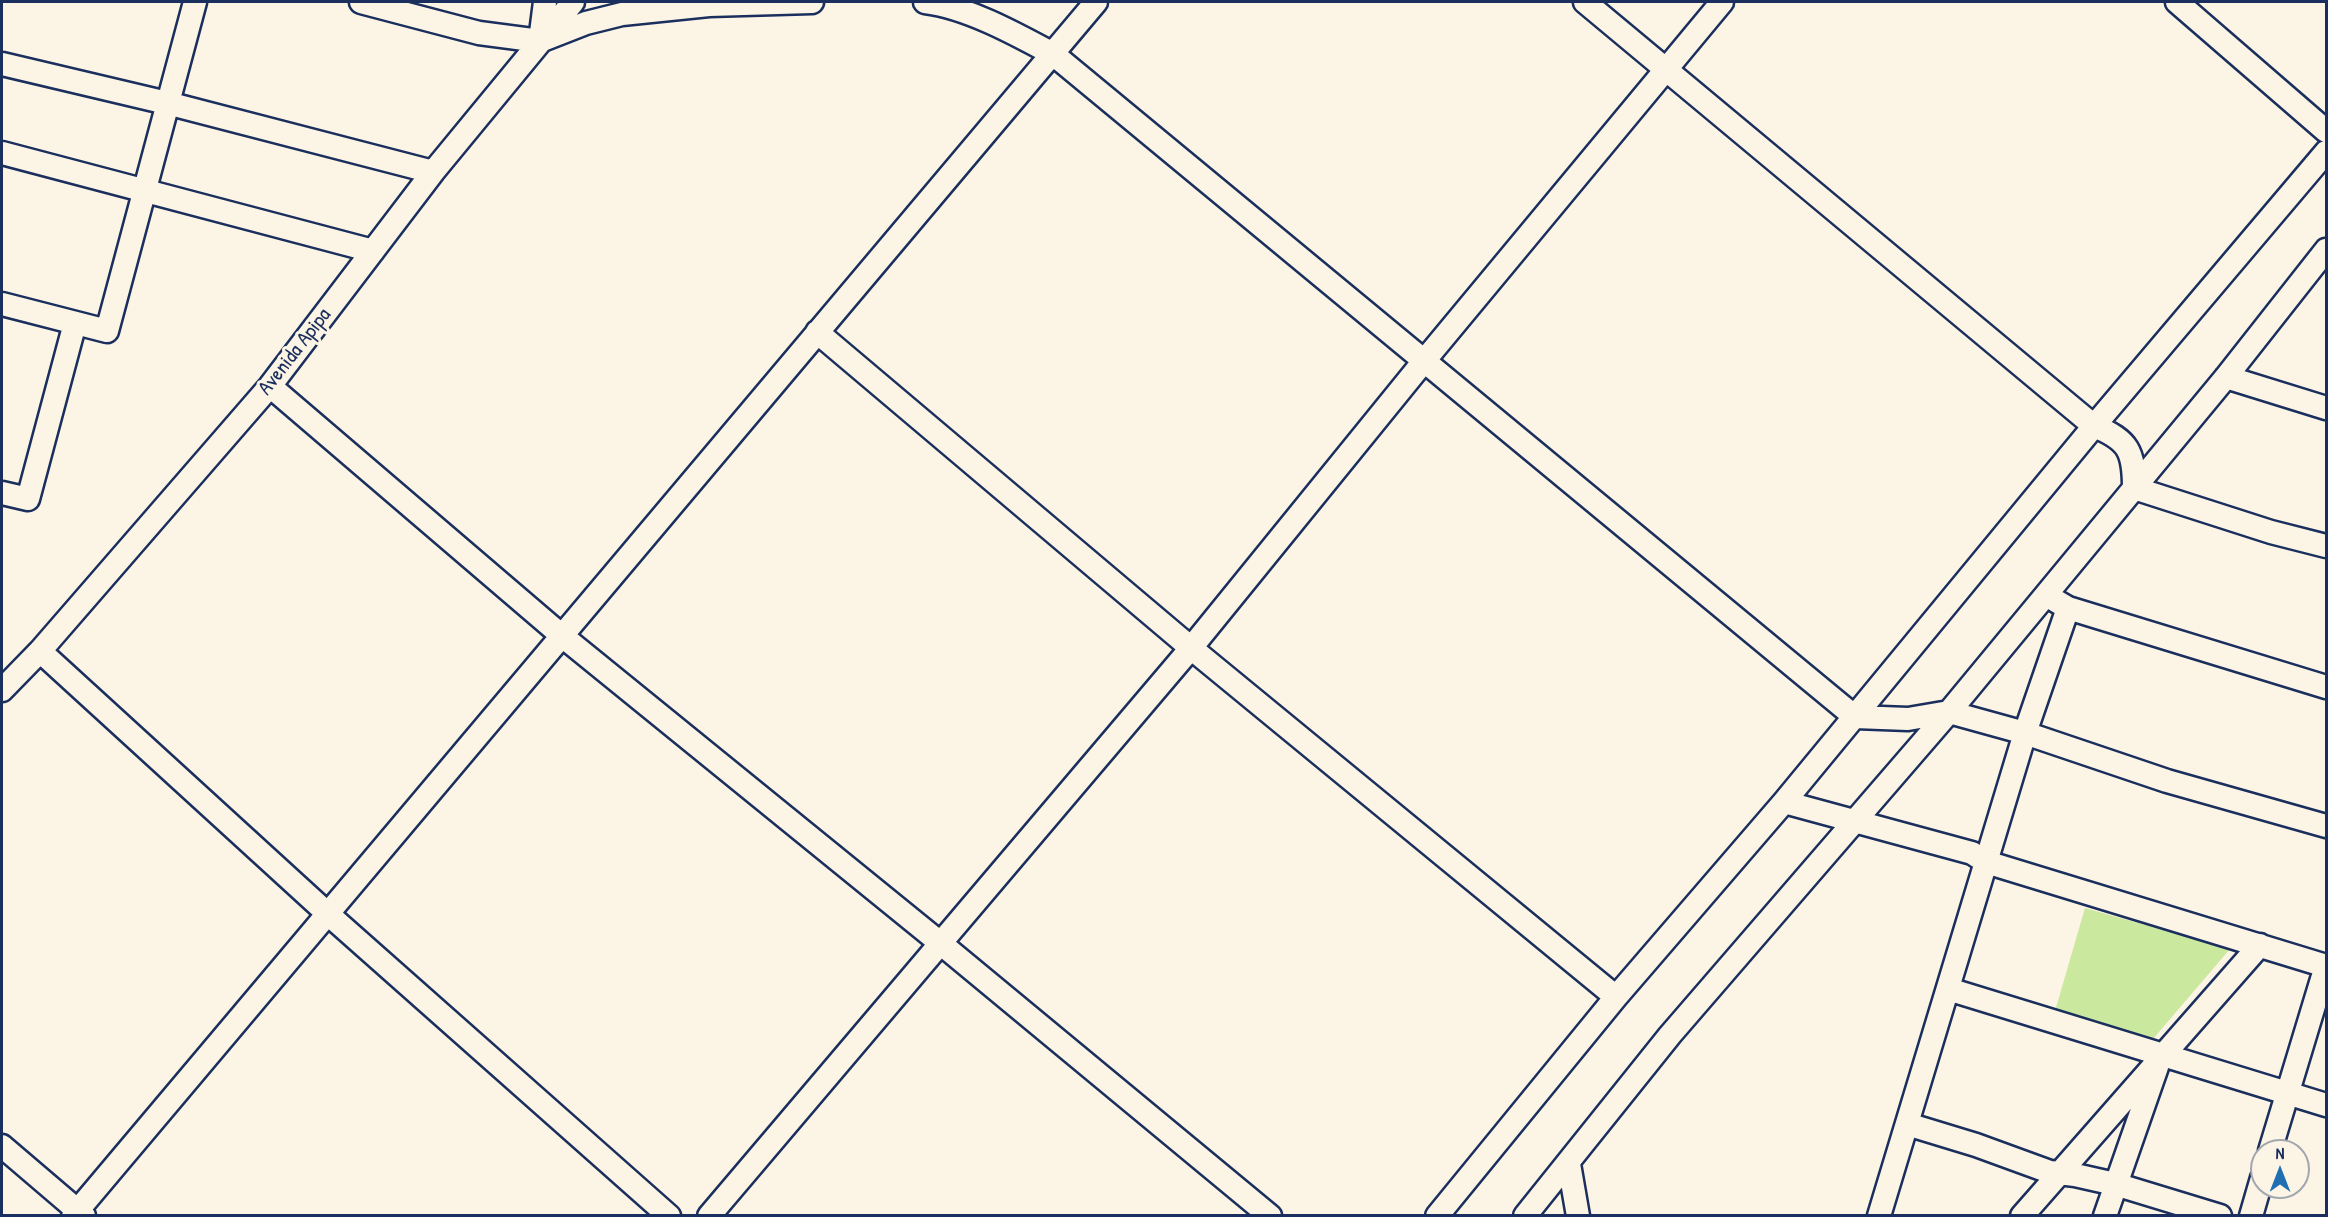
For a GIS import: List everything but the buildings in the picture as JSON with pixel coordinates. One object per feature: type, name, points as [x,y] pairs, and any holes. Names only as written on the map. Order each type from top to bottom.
[{"type":"street","points":[[2,304],[107,332],[195,2]]},
{"type":"street","points":[[361,2],[480,33],[540,41],[586,23],[622,14],[709,5],[812,2]]},
{"type":"street","points":[[540,41],[545,2]]},
{"type":"street","name":"Avenida Apipa","points":[[2,690],[40,651],[270,386],[432,172],[573,2]]},
{"type":"street","points":[[925,2],[949,7],[1016,34],[1053,54],[1855,717],[1908,720],[1949,712],[2025,733],[2167,781],[2326,826]]},
{"type":"street","points":[[2,1146],[78,1214],[561,635],[1096,2]]},
{"type":"street","points":[[1586,2],[2094,426],[2113,434],[2126,446],[2134,460],[2134,488]]},
{"type":"street","points":[[710,1215],[939,942],[1191,648],[1424,361],[1722,2]]},
{"type":"street","points":[[2176,2],[2326,131]]},
{"type":"street","points":[[2,64],[167,103],[432,172]]},
{"type":"street","points":[[1437,1215],[1616,997],[1784,802],[2094,426],[2326,152]]},
{"type":"street","points":[[2,153],[373,251]]},
{"type":"street","points":[[1525,1215],[1569,1164],[1670,1035],[1949,712],[2322,262]]},
{"type":"street","points":[[2,493],[28,499],[75,323]]},
{"type":"street","points":[[817,332],[1191,648],[1616,997]]},
{"type":"street","points":[[2226,377],[2326,408]]},
{"type":"street","points":[[270,386],[561,635],[939,942],[1269,1215]]},
{"type":"street","points":[[2134,488],[2271,532],[2326,546]]},
{"type":"street","points":[[2044,595],[2068,608],[2326,687]]},
{"type":"street","points":[[1879,1215],[2025,733],[2068,608]]},
{"type":"street","points":[[40,651],[328,914],[669,1215]]},
{"type":"street","points":[[1784,802],[1972,853],[1986,862],[2326,966],[2274,1139]]},
{"type":"street","points":[[2022,1215],[2260,945]]},
{"type":"street","points":[[1948,989],[2326,1105]]},
{"type":"street","points":[[2106,1215],[2161,1055]]},
{"type":"street","points":[[1907,1124],[1976,1145],[2050,1172],[2115,1184],[2220,1215]]},
{"type":"street","points":[[1569,1164],[1578,1215]]},
{"type":"street","points":[[2251,1215],[2256,1199]]},
{"type":"green space","points":[[2085,908],[2230,949],[2153,1039],[2055,1011]]}]
